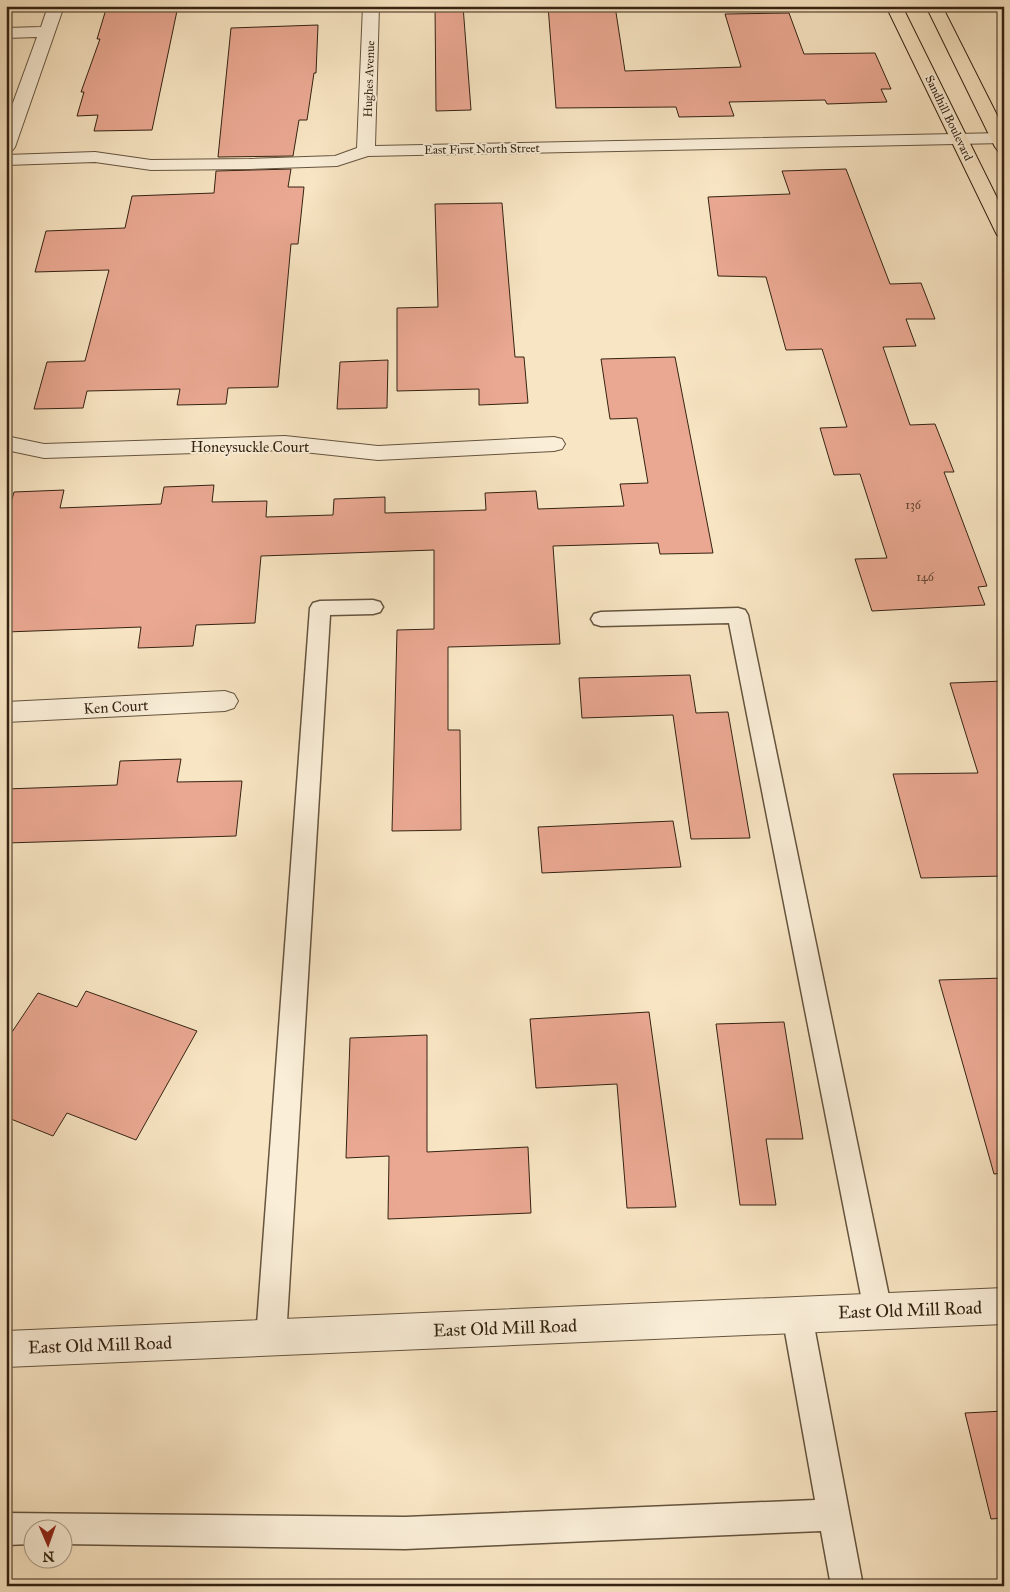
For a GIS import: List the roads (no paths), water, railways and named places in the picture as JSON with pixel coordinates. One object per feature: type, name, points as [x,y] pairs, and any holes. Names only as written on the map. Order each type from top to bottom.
[{"type":"main road","name":"Sandhill Boulevard","points":[[894,6],[1004,231]]},
{"type":"main road","points":[[934,6],[1002,141]]},
{"type":"street","points":[[6,147],[56,6]]},
{"type":"street","name":"Hughes Avenue","points":[[366,152],[371,6]]},
{"type":"street","points":[[6,33],[46,32]]},
{"type":"street","name":"East First North Street","points":[[6,160],[95,157],[150,165],[249,164],[337,160],[366,152],[960,140],[1002,141]]},
{"type":"street","name":"Honeysuckle Court","points":[[6,443],[44,450],[285,444],[378,453],[554,444]]},
{"type":"street","name":"Ken Court","points":[[6,712],[225,701]]},
{"type":"street","name":"East Old Mill Road","points":[[6,1349],[1004,1306]]},
{"type":"lane","points":[[271,1338],[320,608],[373,607]]},
{"type":"lane","points":[[601,619],[738,615],[878,1311]]},
{"type":"lane","points":[[797,1315],[847,1586]]},
{"type":"lane","points":[[6,1529],[405,1532],[834,1515]]}]
